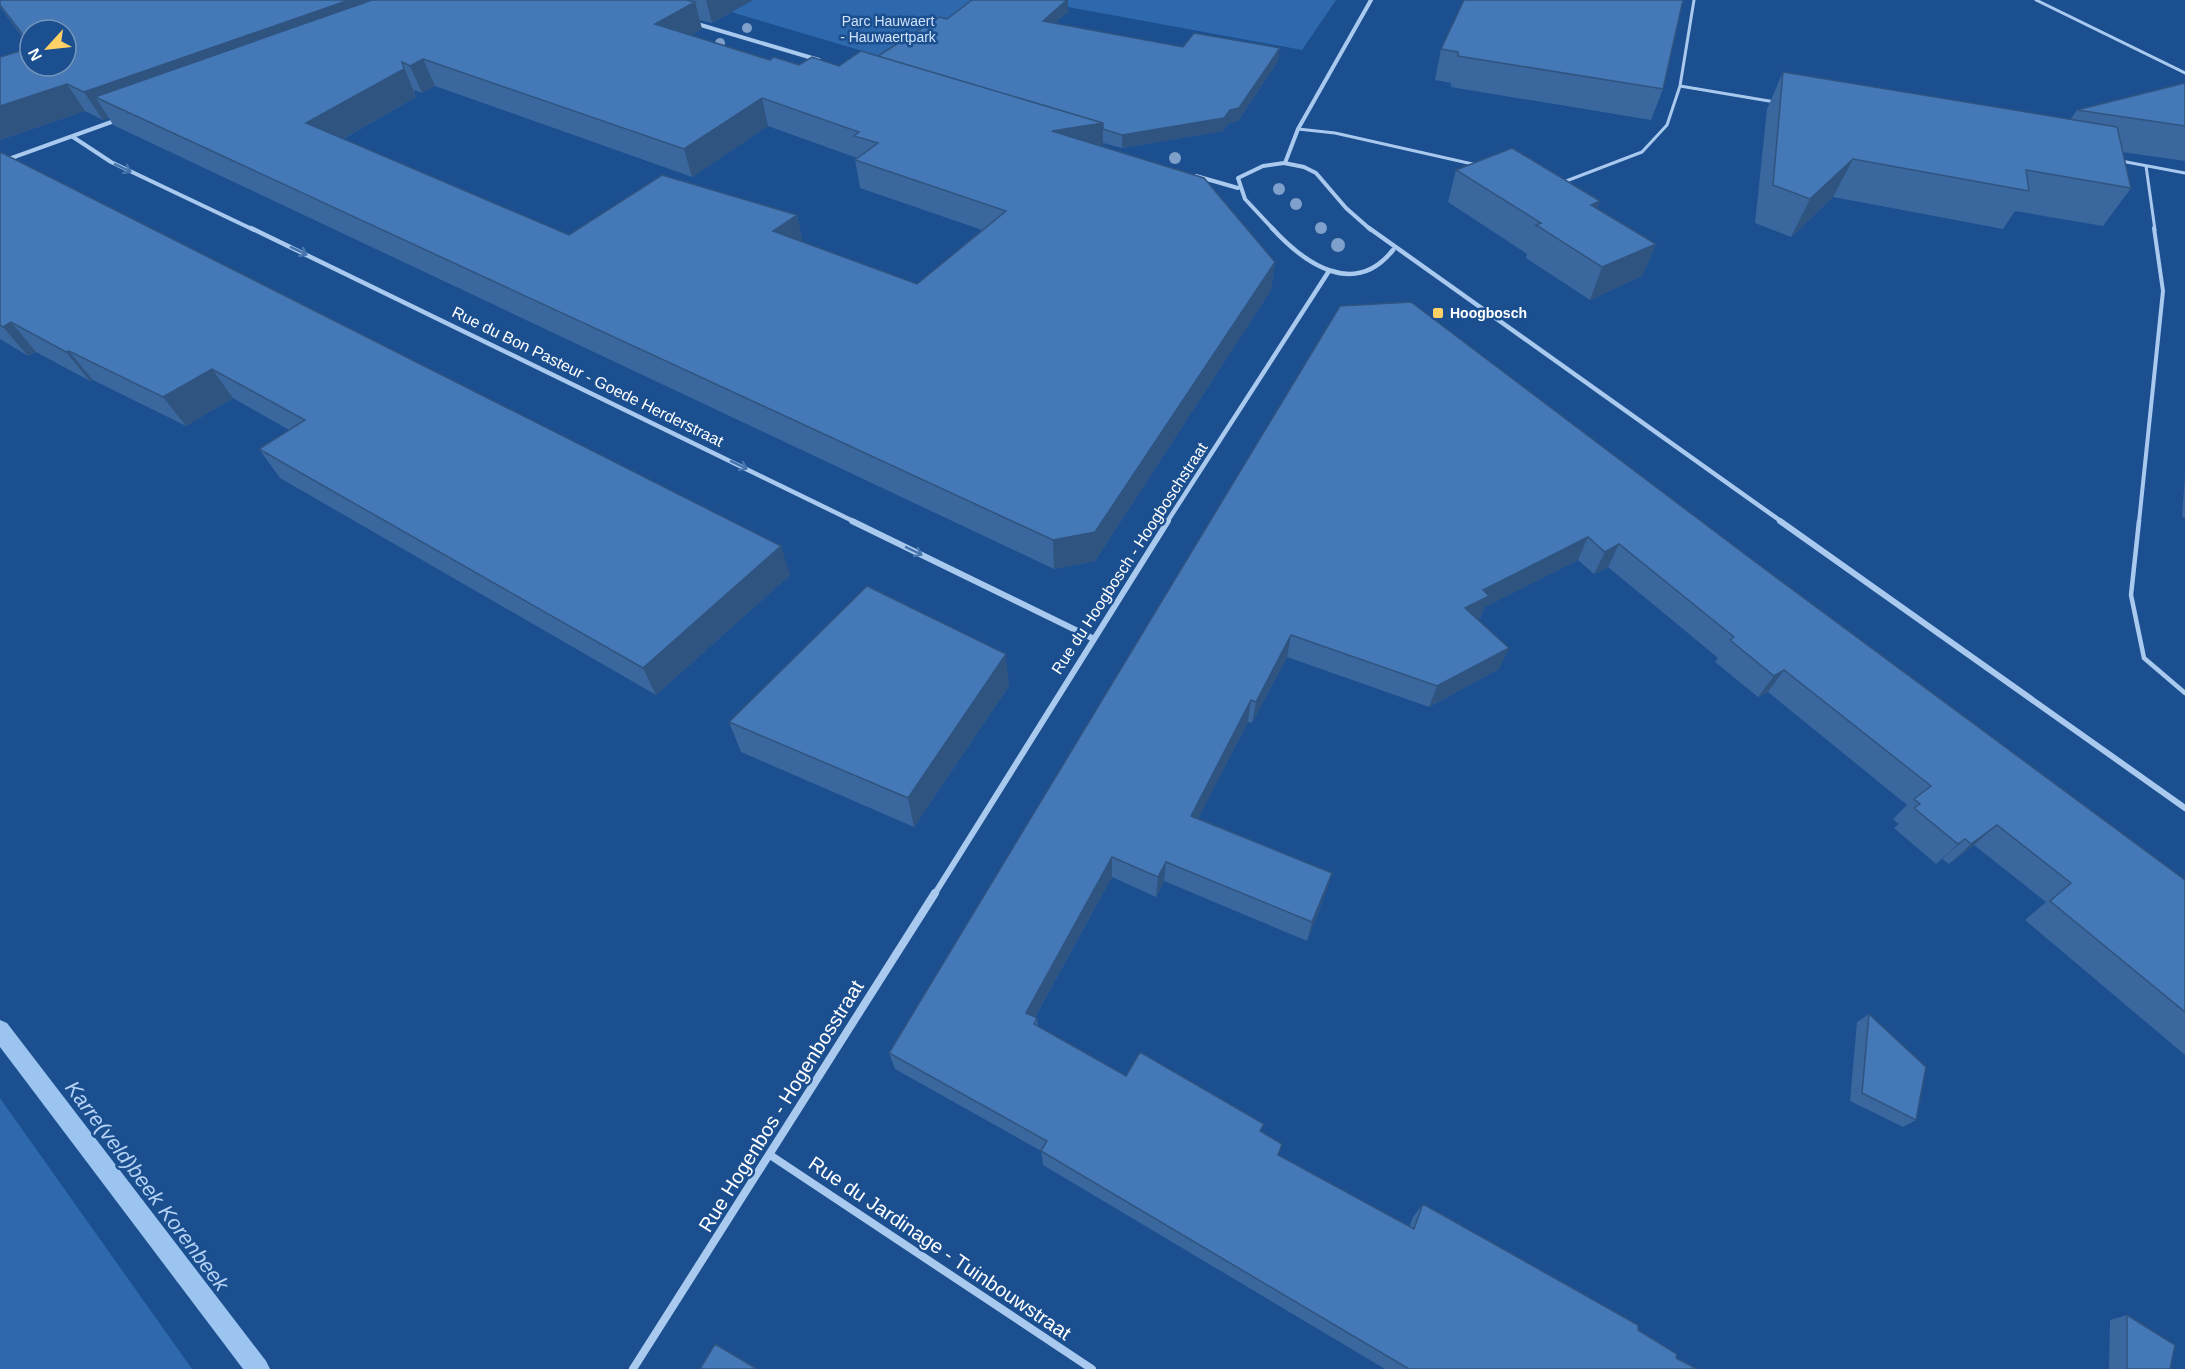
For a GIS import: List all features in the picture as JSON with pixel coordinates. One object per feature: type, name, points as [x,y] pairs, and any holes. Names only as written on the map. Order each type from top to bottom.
[{"type":"street","points":[[1285,163],[1298,129],[1371,0]]},
{"type":"street","points":[[688,21],[829,63]]},
{"type":"street","points":[[0,162],[125,117]]},
{"type":"street","name":"Rue du Bon Pasteur - Goede Herderstraat","points":[[73,137],[111,162],[333,267],[1092,638]]},
{"type":"street","points":[[1393,250],[1387,261],[1375,268],[1346,273],[1329,271],[1310,264],[1248,203],[1238,188],[1238,178],[1245,170],[1285,163],[1315,172],[1345,207],[1393,250],[1439,278],[2185,808]]},
{"type":"street","points":[[1194,176],[1238,188]]},
{"type":"street","name":"Rue du Hoogbosch - Hoogboschstraat","points":[[956,860],[1092,638],[1329,271]]},
{"type":"street","name":"Rue Hogenbos - Hogenbosstraat","points":[[633,1369],[956,860]]},
{"type":"street","name":"Rue du Jardinage - Tuinbouwstraat","points":[[770,1155],[1092,1369]]},
{"type":"lane","points":[[1559,183],[1642,152],[1667,125],[1680,86],[1694,0]]},
{"type":"lane","points":[[2036,0],[2185,73]]},
{"type":"lane","points":[[1680,86],[1786,104]]},
{"type":"lane","points":[[1298,129],[1335,133],[1481,166]]},
{"type":"lane","points":[[2113,159],[2185,173]]},
{"type":"lane","points":[[2146,166],[2163,291],[2131,595],[2144,658],[2185,693]]},
{"type":"green space","name":"Parc Hauwaert - Hauwaertpark","points":[[753,0],[975,0],[893,60],[731,12]]},
{"type":"green space","points":[[1030,0],[1336,0],[1302,50]]},
{"type":"green space","points":[[0,1098],[2,1101],[192,1369],[0,1369]]},
{"type":"building","points":[[0,0],[349,0],[84,92],[67,84],[0,106],[0,57],[18,52],[18,78],[78,78],[78,18],[18,18],[18,28],[0,5]]},
{"type":"building","points":[[372,0],[687,0],[695,2],[655,24],[770,60],[774,57],[799,65],[812,57],[839,66],[861,51],[1103,123],[1052,131],[1204,178],[1275,262],[1095,532],[1053,540],[95,97]],"holes":[[[423,59],[684,149],[762,98],[859,132],[854,136],[878,143],[855,160],[1006,211],[917,284],[773,231],[797,215],[662,175],[569,235],[306,123],[404,69],[402,62],[410,66]]]},
{"type":"building","points":[[972,0],[1067,0],[1043,21],[1183,47],[1194,33],[1280,48],[1239,108],[1230,110],[1224,118],[1122,135],[1103,129],[1103,123],[878,56],[939,17],[947,19]]},
{"type":"building","points":[[1464,0],[1683,0],[1663,89],[1458,56],[1458,52],[1441,49]]},
{"type":"building","points":[[1783,72],[2117,127],[2131,188],[2026,170],[2029,191],[1853,159],[1810,199],[1773,185]]},
{"type":"building","points":[[2185,83],[2185,126],[2077,110]]},
{"type":"building","points":[[1512,148],[1600,201],[1591,205],[1656,244],[1602,267],[1536,225],[1541,223],[1456,170]]},
{"type":"building","points":[[0,152],[781,546],[643,668],[259,449],[305,420],[212,369],[163,397],[69,351],[66,352],[11,322],[3,327],[0,325]]},
{"type":"building","points":[[1411,302],[1754,561],[2185,880],[2185,1012],[2050,901],[2071,883],[1997,825],[1971,844],[1965,839],[1958,844],[1914,808],[1920,804],[1914,799],[1931,786],[1784,670],[1774,676],[1730,640],[1734,637],[1619,544],[1605,552],[1588,537],[1483,590],[1489,596],[1465,608],[1509,648],[1437,686],[1291,635],[1256,702],[1251,700],[1191,816],[1332,873],[1312,922],[1166,862],[1158,877],[1112,857],[1026,1013],[1037,1018],[1034,1024],[1126,1076],[1140,1052],[1264,1124],[1260,1131],[1282,1144],[1278,1155],[1414,1229],[1423,1204],[1638,1325],[1638,1330],[1677,1354],[1676,1358],[1697,1369],[1409,1369],[1041,1151],[1047,1141],[889,1053],[1340,306]]},
{"type":"building","points":[[867,586],[1006,654],[908,798],[729,722]]},
{"type":"building","points":[[1869,1014],[1926,1067],[1916,1120],[1862,1093]]},
{"type":"building","points":[[2127,1315],[2175,1345],[2170,1369],[2127,1369]]},
{"type":"building","points":[[715,1344],[757,1369],[700,1369]]},
{"type":"waterway","name":"Karre(veld)beek Korenbeek","points":[[0,1030],[158,1241],[258,1369]]},
{"type":"place","name":"Hoogbosch","points":[[1438,313]]}]
